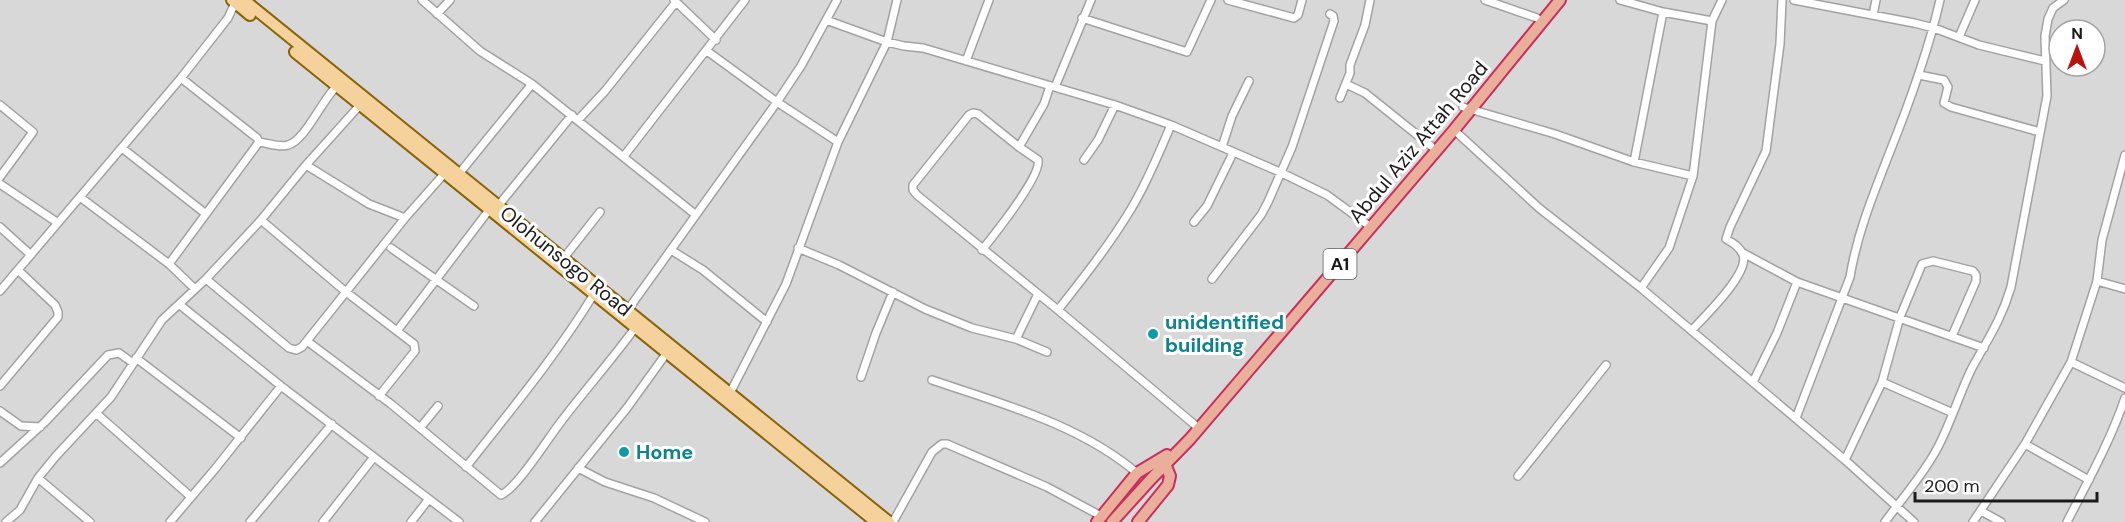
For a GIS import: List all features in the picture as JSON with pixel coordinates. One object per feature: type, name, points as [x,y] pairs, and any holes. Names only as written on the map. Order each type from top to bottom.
[{"type":"highway","name":"Abdul Aziz Attah Road","points":[[1166,459],[1190,440],[1454,130],[1466,109],[1553,0]]},
{"type":"highway","name":"Abdul Aziz Attah Road","points":[[1104,521],[1166,459],[1368,225],[1431,146],[1560,0]]},
{"type":"highway","points":[[1104,521],[1137,473],[1166,459],[1170,476],[1168,484],[1138,522]]},
{"type":"main road","name":"Olohunsogo Road","points":[[237,1],[444,174],[563,259],[730,393],[876,522]]},
{"type":"main road","name":"Olohunsogo Road","points":[[237,1],[458,175],[493,208],[666,354],[891,522]]},
{"type":"street","points":[[422,0],[480,51],[532,84],[696,215]]},
{"type":"street","points":[[438,14],[450,0]]},
{"type":"street","points":[[624,156],[745,0]]},
{"type":"street","points":[[627,311],[777,102],[801,66],[837,0]]},
{"type":"street","points":[[730,393],[786,284],[838,142],[887,42],[897,0]]},
{"type":"street","points":[[966,61],[989,0]]},
{"type":"street","points":[[1019,147],[1053,87],[1091,0]]},
{"type":"street","points":[[1082,18],[1187,52],[1211,0]]},
{"type":"street","points":[[1228,0],[1294,18],[1298,15],[1302,0]]},
{"type":"street","points":[[1340,98],[1365,25],[1370,0]]},
{"type":"street","points":[[1485,0],[1537,18]]},
{"type":"street","points":[[1620,0],[1663,12],[1712,21]]},
{"type":"street","points":[[1641,288],[1669,248],[1693,176],[1712,21],[1722,0]]},
{"type":"street","points":[[1782,0],[1780,44],[1766,151],[1726,239],[1737,245],[1743,253],[1797,282],[1984,348]]},
{"type":"street","points":[[1794,0],[1934,28],[1979,45],[2046,61]]},
{"type":"street","points":[[1873,15],[1876,0]]},
{"type":"street","points":[[1796,418],[1850,277],[1853,254],[1864,217],[1919,75],[1940,0]]},
{"type":"street","points":[[1959,37],[1975,0]]},
{"type":"street","points":[[1885,522],[1916,483],[1939,446],[1971,371],[1999,321],[2011,287],[2047,96],[2045,36],[2048,19],[2054,8],[2064,0]]},
{"type":"street","points":[[0,291],[181,78],[228,18],[237,1]]},
{"type":"street","points":[[397,331],[493,208],[575,118],[605,91],[675,1],[716,40]]},
{"type":"street","points":[[1634,162],[1663,12]]},
{"type":"street","points":[[1212,279],[1261,216],[1282,173],[1334,21],[1330,14]]},
{"type":"street","points":[[826,20],[887,42],[923,48],[1114,105],[1171,125],[1327,195],[1368,225]]},
{"type":"street","points":[[707,51],[777,102],[838,142]]},
{"type":"street","points":[[1919,75],[1944,80],[1948,87],[1944,103],[1951,107],[2040,132]]},
{"type":"street","points":[[181,78],[257,138],[259,142],[283,146],[295,142],[319,112],[328,95],[337,86]]},
{"type":"street","points":[[1222,147],[1232,116],[1249,81]]},
{"type":"street","points":[[458,175],[532,84]]},
{"type":"street","points":[[1346,84],[1365,93],[1431,146]]},
{"type":"street","points":[[0,105],[33,132],[0,177]]},
{"type":"street","points":[[6,522],[20,510],[38,478],[56,456],[111,397],[162,320],[206,279],[360,105]]},
{"type":"street","points":[[1084,160],[1098,140],[1114,105]]},
{"type":"street","points":[[1466,109],[1563,136],[1634,162],[1693,176]]},
{"type":"street","points":[[982,250],[1017,204],[1037,170],[1038,160],[978,114],[973,113],[913,185],[916,195],[982,250],[1058,310],[1194,425]]},
{"type":"street","points":[[1058,310],[1109,243],[1132,208],[1171,125]]},
{"type":"street","points":[[1454,130],[1539,208],[1692,330],[1914,522]]},
{"type":"street","points":[[169,264],[259,142]]},
{"type":"street","points":[[122,148],[206,214]]},
{"type":"street","points":[[1194,222],[1207,206],[1233,153]]},
{"type":"street","points":[[1974,522],[2025,444],[2070,362],[2097,280],[2102,240],[2125,155]]},
{"type":"street","points":[[306,165],[369,204],[405,218]]},
{"type":"street","points":[[206,279],[289,348],[296,350],[307,341],[405,218],[444,174]]},
{"type":"street","points":[[0,184],[58,224]]},
{"type":"street","points":[[80,197],[169,264],[195,289]]},
{"type":"street","points":[[563,259],[600,212]]},
{"type":"street","points":[[261,219],[346,292],[414,344],[415,351],[379,396]]},
{"type":"street","points":[[0,227],[31,255]]},
{"type":"street","points":[[391,248],[474,306]]},
{"type":"street","points":[[798,248],[839,265],[926,309],[972,328],[1016,339],[1047,352]]},
{"type":"street","points":[[671,250],[703,270],[767,322]]},
{"type":"street","points":[[1692,330],[1732,286],[1744,260],[1743,253]]},
{"type":"street","points":[[1845,460],[1882,382],[1900,317],[1922,264],[1933,261],[1973,271],[1976,275],[1976,280],[1952,336]]},
{"type":"street","points":[[0,386],[58,317],[55,305],[18,270]]},
{"type":"street","points":[[2097,280],[2125,289]]},
{"type":"street","points":[[1753,382],[1777,333],[1797,282]]},
{"type":"street","points":[[861,377],[893,292]]},
{"type":"street","points":[[466,467],[543,370],[594,294]]},
{"type":"street","points":[[1016,339],[1038,294]]},
{"type":"street","points":[[180,305],[281,386],[459,522]]},
{"type":"street","points":[[307,341],[420,428],[501,495],[506,493],[610,363],[635,328]]},
{"type":"street","points":[[0,463],[40,427],[108,355],[119,353],[135,361],[241,438]]},
{"type":"street","points":[[537,521],[627,408],[666,354]]},
{"type":"street","points":[[2070,362],[2125,388]]},
{"type":"street","points":[[1518,476],[1606,365]]},
{"type":"street","points":[[932,380],[1074,432],[1106,450],[1137,473]]},
{"type":"street","points":[[1882,382],[1953,413]]},
{"type":"street","points":[[170,522],[241,438],[281,386]]},
{"type":"street","points":[[2067,522],[2118,420],[2125,398]]},
{"type":"street","points":[[420,428],[438,406]]},
{"type":"street","points":[[0,411],[21,426],[40,427]]},
{"type":"street","points":[[97,414],[190,496]]},
{"type":"street","points":[[250,522],[332,424]]},
{"type":"street","points":[[21,426],[23,442]]},
{"type":"street","points":[[891,522],[932,452],[942,444],[947,444],[1047,487],[1104,521]]},
{"type":"street","points":[[2025,444],[2089,480]]},
{"type":"street","points":[[323,522],[374,457]]},
{"type":"street","points":[[578,468],[605,482],[654,498],[705,522]]},
{"type":"street","points":[[38,478],[90,522]]},
{"type":"street","points":[[411,522],[429,499]]},
{"type":"street","points":[[1981,512],[2001,522]]},
{"type":"shaded area","points":[[0,0],[2125,0],[2125,522],[0,522]]},
{"type":"place","name":"unidentified building","points":[[1153,334]]},
{"type":"place","name":"Home","points":[[624,452]]}]
